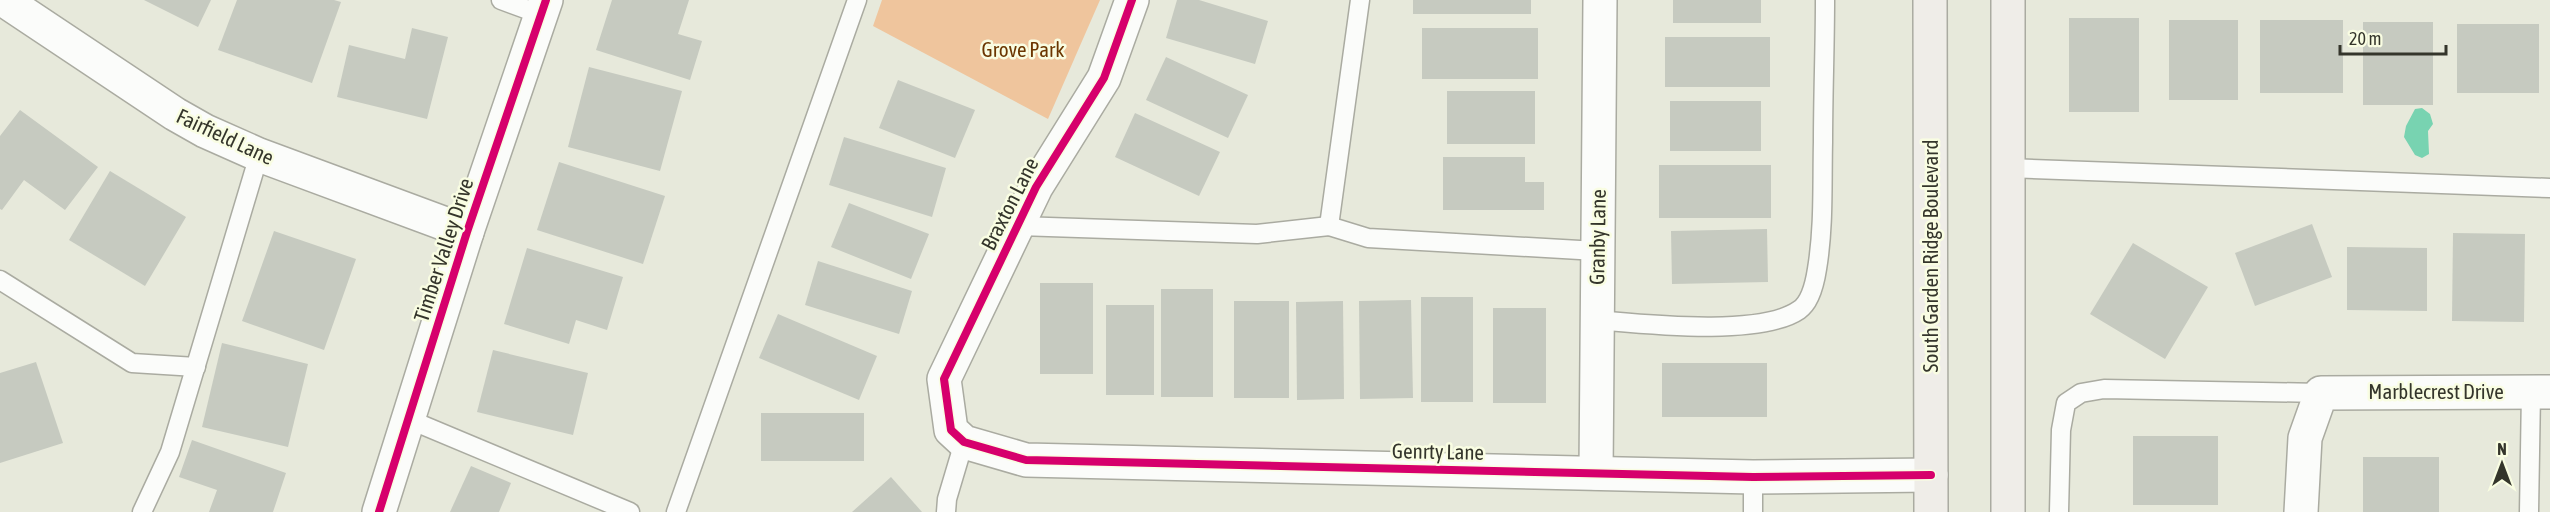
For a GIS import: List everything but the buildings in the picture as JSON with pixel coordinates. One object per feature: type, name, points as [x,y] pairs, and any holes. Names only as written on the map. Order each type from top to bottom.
[{"type":"main road","name":"South Garden Ridge Boulevard","points":[[1930,0],[1931,512]]},
{"type":"main road","points":[[2008,0],[2008,512]]},
{"type":"street","name":"Fairfield Lane","points":[[4,0],[175,114],[259,156],[467,232]]},
{"type":"street","name":"Braxton Lane","points":[[958,436],[944,379],[1036,187],[1104,78],[1132,0]]},
{"type":"street","name":"Granby Lane","points":[[1596,473],[1600,0]]},
{"type":"street","name":"Timber Valley Drive","points":[[380,512],[467,232],[544,7]]},
{"type":"street","name":"Marblecrest Drive","points":[[2321,393],[2540,392]]},
{"type":"street","points":[[2301,512],[2305,438],[2321,393]]},
{"type":"street","name":"Genrty Lane","points":[[958,436],[1026,460],[1753,477],[1931,475]]},
{"type":"lane","points":[[501,0],[544,7]]},
{"type":"lane","points":[[676,512],[858,0]]},
{"type":"lane","points":[[1329,226],[1360,0]]},
{"type":"lane","points":[[1597,320],[1646,324],[1758,326],[1782,319],[1801,309],[1812,291],[1817,270],[1822,224],[1826,0]]},
{"type":"lane","points":[[142,512],[170,452],[259,156]]},
{"type":"lane","points":[[2008,168],[2550,188]]},
{"type":"lane","points":[[1019,226],[1257,234],[1329,226],[1368,238],[1597,251]]},
{"type":"lane","points":[[0,280],[132,363],[196,367]]},
{"type":"lane","points":[[2059,512],[2061,430],[2066,403],[2081,393],[2104,389],[2321,393]]},
{"type":"lane","points":[[2529,512],[2540,392]]},
{"type":"lane","points":[[408,419],[630,512]]},
{"type":"lane","points":[[946,512],[958,436]]},
{"type":"lane","points":[[1753,477],[1754,512]]},
{"type":"green space","name":"Grove Park","points":[[882,0],[1100,0],[1048,119],[873,26]]},
{"type":"shaded area","points":[[2422,108],[2430,114],[2433,124],[2428,131],[2429,154],[2422,158],[2415,155],[2404,137],[2406,126],[2415,109]]},
{"type":"cycle path","points":[[379,512],[467,232],[546,0]]},
{"type":"cycle path","points":[[1132,0],[1104,78],[1036,187],[944,379],[951,430],[964,442],[1026,460],[1753,477],[1931,475]]}]
